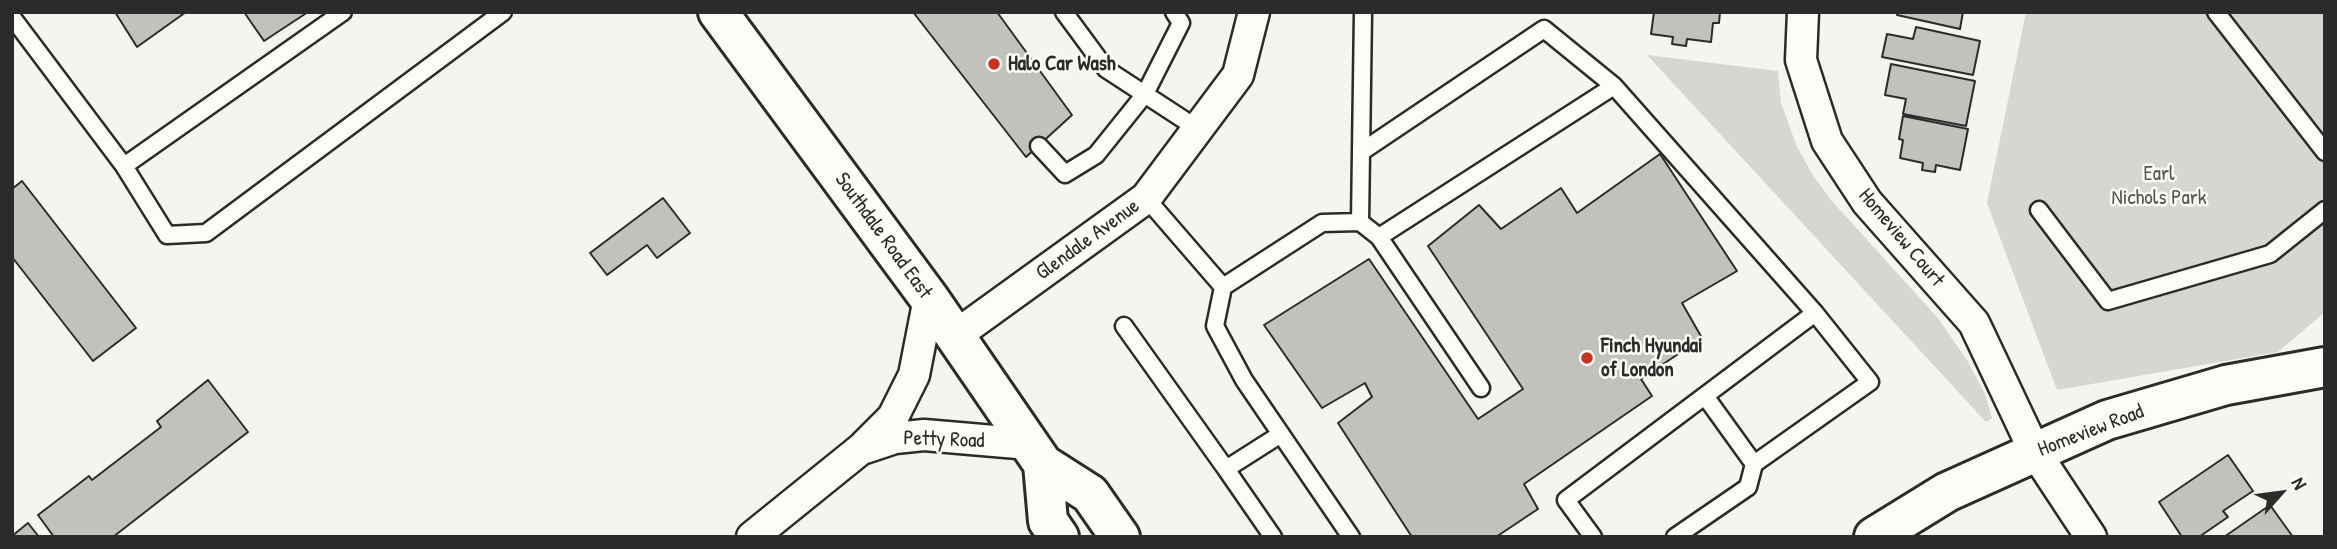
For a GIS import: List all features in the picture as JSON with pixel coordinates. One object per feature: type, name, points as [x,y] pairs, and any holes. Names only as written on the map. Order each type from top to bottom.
[{"type":"main road","name":"Southdale Road East","points":[[718,12],[929,298],[1036,454],[1090,494],[1119,537]]},
{"type":"main road","name":"Homeview Road","points":[[1874,537],[1947,492],[2107,420],[2226,385],[2325,367]]},
{"type":"main road","name":"Southdale Road East","points":[[1036,454],[1048,521],[1059,537]]},
{"type":"street","name":"Glendale Avenue","points":[[955,336],[1146,198],[1238,75],[1254,12]]},
{"type":"street","name":"Homeview Court","points":[[1804,12],[1801,60],[1826,141],[1867,202],[1974,323],[2035,452],[2091,537]]},
{"type":"street","name":"Petty Road","points":[[752,537],[861,449],[892,416],[914,375],[929,298]]},
{"type":"street","name":"Petty Road","points":[[861,449],[895,438],[924,435],[1036,454]]},
{"type":"lane","points":[[124,166],[343,12]]},
{"type":"lane","points":[[12,17],[124,166],[167,235],[206,233],[503,12]]},
{"type":"lane","points":[[1064,12],[1106,69],[1198,129]]},
{"type":"lane","points":[[1039,146],[1065,174],[1096,155],[1145,94],[1181,23],[1174,12]]},
{"type":"lane","points":[[1360,222],[1363,12]]},
{"type":"lane","points":[[2216,12],[2325,152]]},
{"type":"lane","points":[[1361,152],[1544,29],[1614,86],[1815,313],[1870,382],[1754,464],[1748,487],[1675,537]]},
{"type":"lane","points":[[1379,237],[1614,86]]},
{"type":"lane","points":[[1146,198],[1223,287]]},
{"type":"lane","points":[[2039,210],[2108,301],[2270,254],[2325,210]]},
{"type":"lane","points":[[1351,537],[1244,380],[1215,326],[1223,287],[1322,223],[1360,222],[1379,237],[1481,388]]},
{"type":"lane","points":[[1593,537],[1566,500],[1815,313]]},
{"type":"lane","points":[[1124,326],[1273,537]]},
{"type":"lane","points":[[1704,396],[1754,464]]},
{"type":"lane","points":[[1226,469],[1281,435]]},
{"type":"green space","name":"Earl Nichols Park","points":[[2026,12],[2325,12],[2325,312],[2278,352],[2057,390],[1987,203]]},
{"type":"green space","points":[[1647,55],[1778,71],[1781,103],[1797,147],[1814,177],[1831,200],[1937,317],[1967,360],[1985,394],[1992,418],[1986,422]]},
{"type":"building","points":[[115,12],[186,12],[137,47]]},
{"type":"building","points":[[244,12],[308,12],[264,41]]},
{"type":"building","name":"Halo Car Wash","points":[[913,12],[997,12],[1072,115],[1026,157]]},
{"type":"building","points":[[1654,12],[1720,12],[1719,23],[1713,23],[1711,42],[1687,39],[1686,46],[1672,44],[1673,37],[1651,34]]},
{"type":"building","points":[[1898,12],[1963,12],[1960,29],[1897,15]]},
{"type":"building","points":[[1916,27],[1980,41],[1973,75],[1882,57],[1887,34],[1913,39]]},
{"type":"building","points":[[1891,64],[1975,81],[1966,126],[1903,114],[1906,99],[1885,95]]},
{"type":"building","points":[[1903,116],[1968,129],[1960,170],[1936,165],[1935,172],[1922,170],[1923,163],[1900,158],[1903,140],[1899,139]]},
{"type":"building","name":"Finch Hyundai of London","points":[[1660,154],[1737,271],[1682,303],[1702,338],[1641,379],[1652,396],[1524,484],[1538,509],[1496,537],[1412,537],[1338,423],[1372,397],[1365,383],[1322,408],[1264,325],[1369,259],[1478,419],[1523,389],[1428,246],[1479,205],[1501,229],[1561,188],[1577,213]]},
{"type":"building","points":[[22,181],[136,328],[93,361],[12,257],[12,189]]},
{"type":"building","points":[[663,198],[690,233],[657,258],[647,245],[607,275],[590,253]]},
{"type":"building","points":[[208,380],[248,432],[113,537],[54,537],[38,515],[89,476],[92,480],[161,427],[157,421]]},
{"type":"building","points":[[2228,455],[2253,491],[2223,511],[2228,517],[2199,537],[2182,537],[2159,502]]},
{"type":"building","points":[[2270,505],[2293,537],[2224,537]]},
{"type":"building","points":[[28,523],[39,537],[12,537],[12,536]]},
{"type":"place","name":"Halo Car Wash","points":[[994,64]]},
{"type":"place","name":"Finch Hyundai of London","points":[[1587,358]]}]
